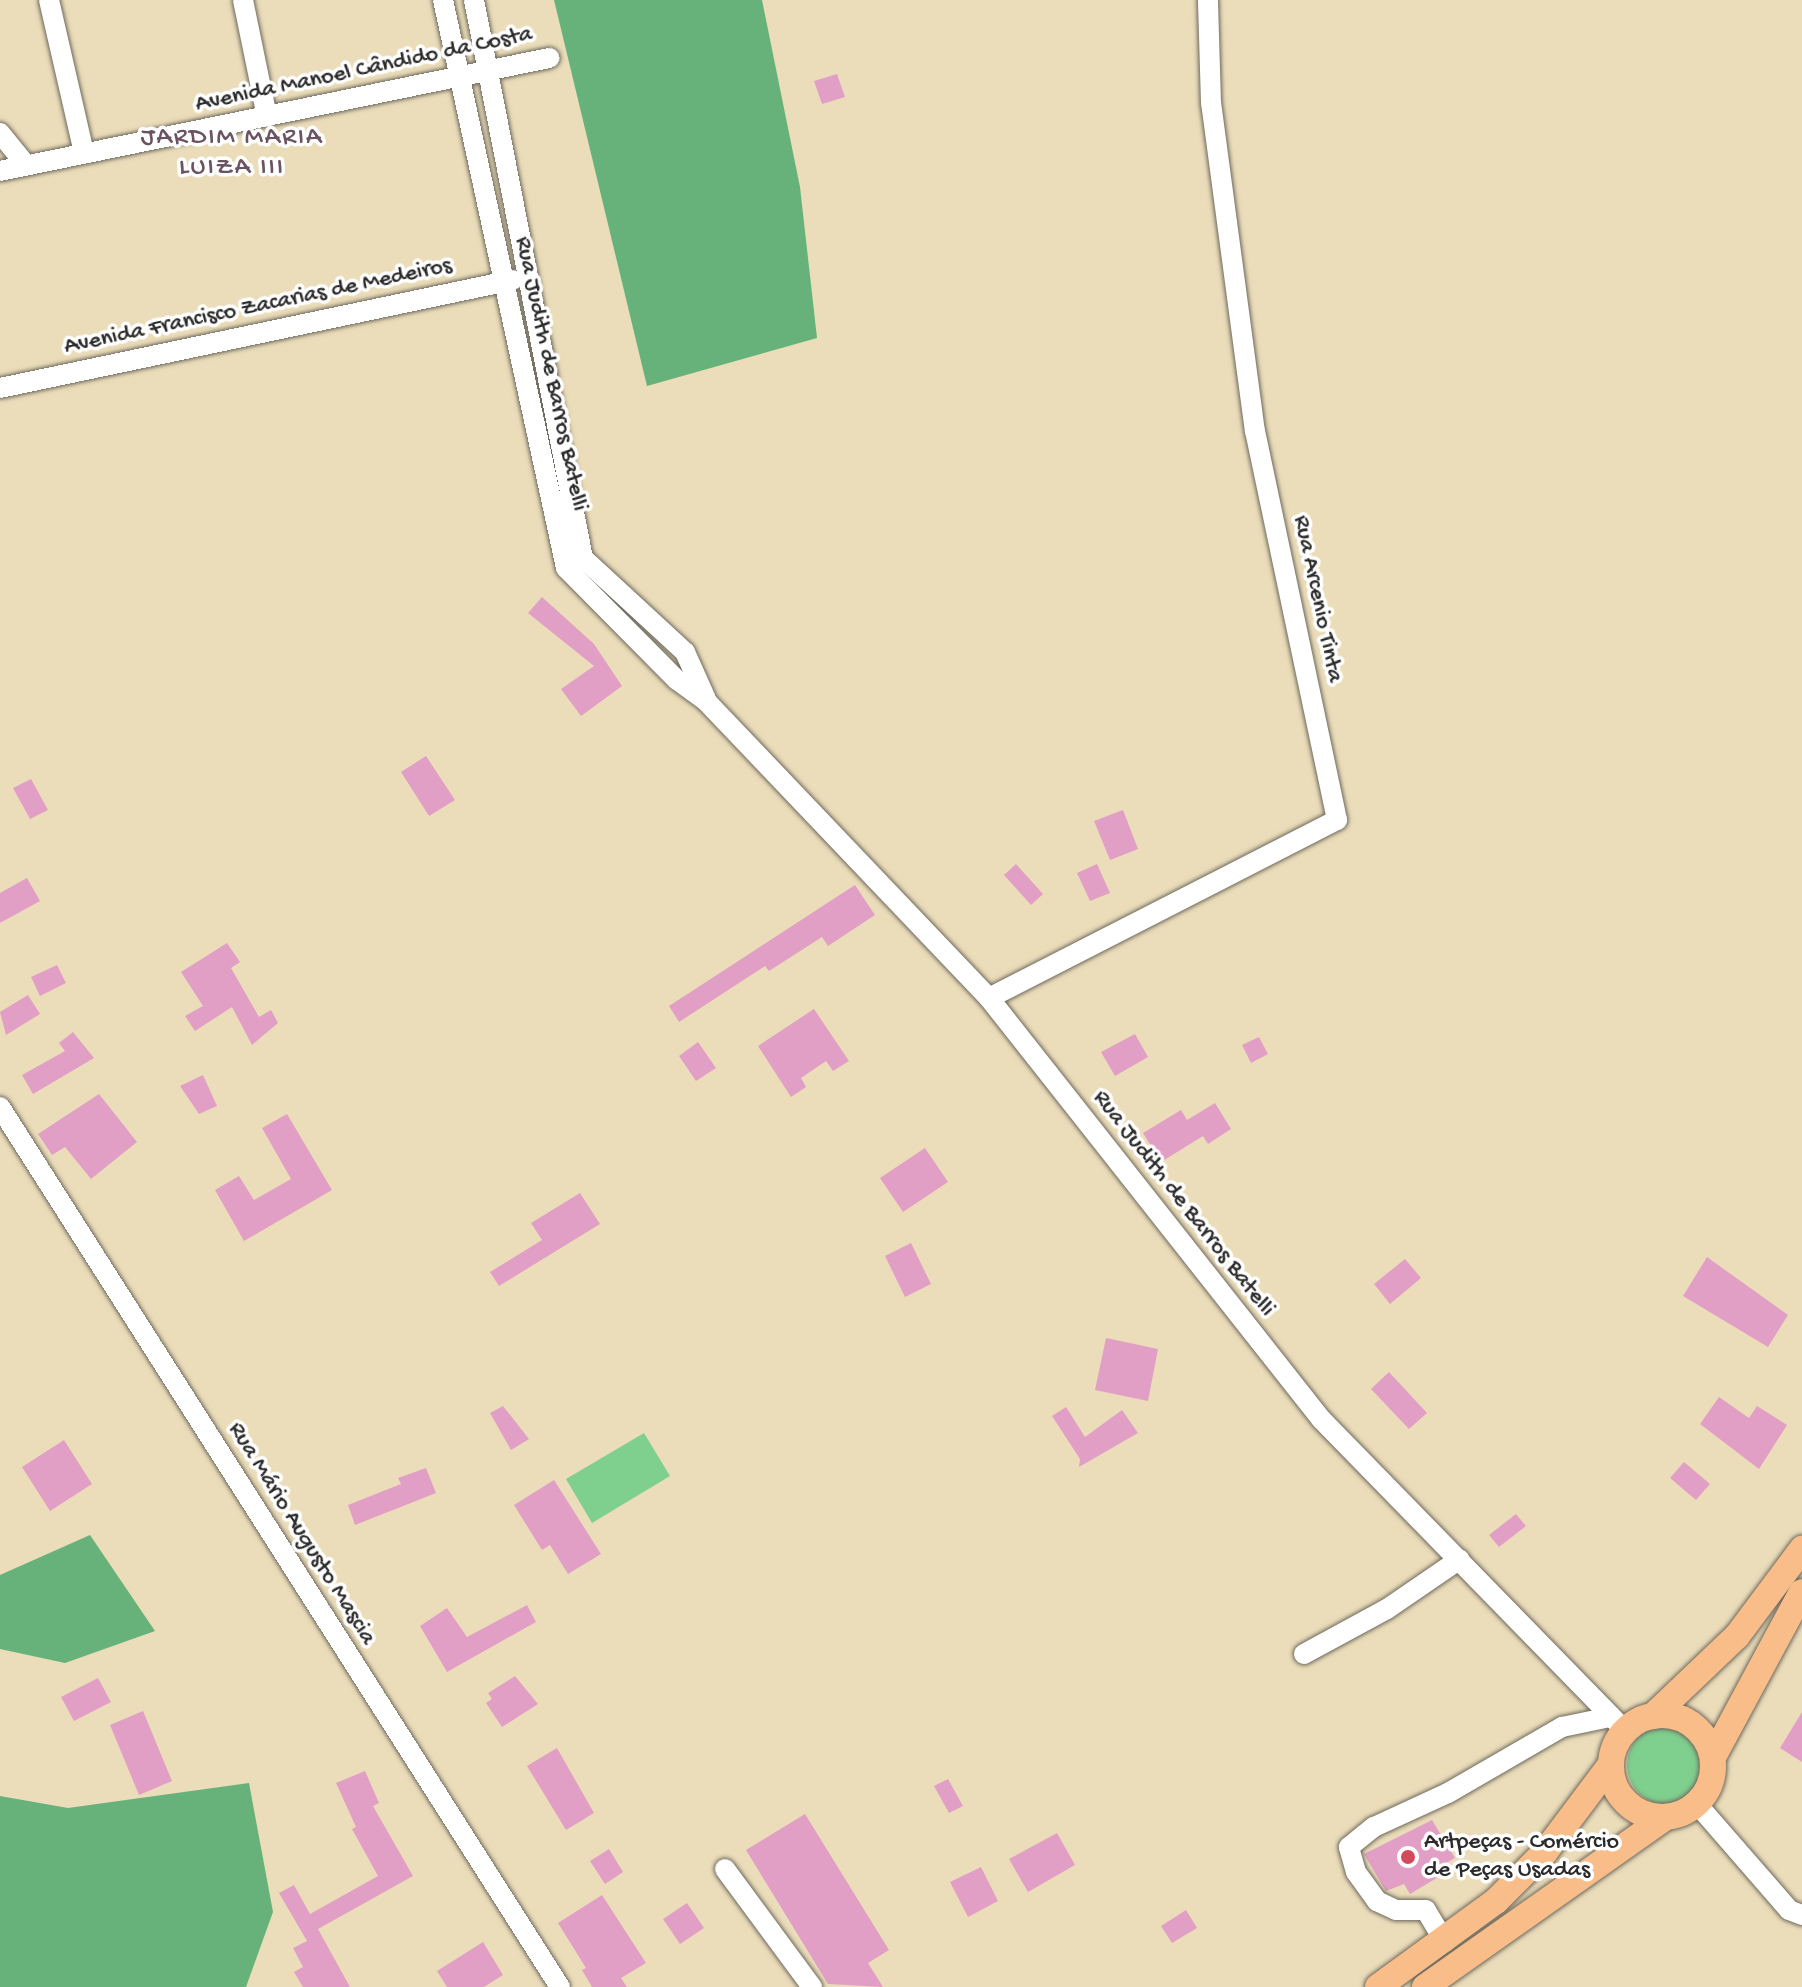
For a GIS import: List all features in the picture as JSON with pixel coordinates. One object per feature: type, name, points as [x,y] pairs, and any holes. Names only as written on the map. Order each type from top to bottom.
[{"type":"main road","points":[[1653,1716],[1737,1636],[1802,1549]]},
{"type":"main road","points":[[1425,1987],[1666,1817],[1697,1804],[1707,1790],[1713,1757],[1768,1646],[1802,1592]]},
{"type":"main road","points":[[1666,1817],[1644,1814],[1626,1803],[1614,1785],[1611,1764],[1617,1724],[1653,1716],[1691,1724],[1713,1757]]},
{"type":"main road","points":[[1378,1987],[1445,1942],[1545,1852],[1611,1764]]},
{"type":"street","points":[[49,0],[84,153]]},
{"type":"street","points":[[243,0],[267,117]]},
{"type":"street","name":"Rua Judith de Barros Batelli","points":[[443,0],[566,568],[677,680],[707,702],[989,998],[1321,1419],[1617,1724]]},
{"type":"street","name":"Rua Judith de Barros Batelli","points":[[474,0],[583,558],[685,652],[707,702]]},
{"type":"street","name":"Rua Arcenio Tinta","points":[[989,998],[1337,820],[1255,432],[1211,103],[1208,0]]},
{"type":"street","name":"Avenida Manoel Cândido da Costa","points":[[0,171],[459,80],[489,70],[549,58]]},
{"type":"street","points":[[0,133],[26,165]]},
{"type":"street","name":"Avenida Francisco Zacarias de Medeiros","points":[[0,388],[526,276]]},
{"type":"street","name":"Rua Mário Augusto Mascia","points":[[0,1107],[560,1987]]},
{"type":"street","points":[[1304,1654],[1387,1609],[1460,1559]]},
{"type":"street","points":[[1445,1942],[1426,1910],[1396,1910],[1377,1901],[1356,1872],[1349,1847],[1374,1827],[1448,1793],[1562,1727],[1617,1724]]},
{"type":"street","points":[[1697,1804],[1789,1910],[1802,1915]]},
{"type":"street","points":[[725,1869],[812,1987]]},
{"type":"green space","points":[[554,0],[762,0],[800,187],[817,338],[647,386]]},
{"type":"green space","points":[[644,1433],[670,1476],[592,1523],[566,1479]]},
{"type":"green space","points":[[90,1535],[155,1631],[65,1663],[0,1649],[0,1575]]},
{"type":"green space","points":[[1667,1725],[1682,1728],[1695,1737],[1704,1750],[1707,1765],[1704,1780],[1695,1793],[1682,1802],[1667,1805],[1652,1802],[1639,1793],[1630,1780],[1627,1765],[1630,1750],[1639,1737],[1652,1728]]},
{"type":"green space","points":[[249,1783],[273,1912],[246,1987],[0,1987],[0,1796],[68,1808]]},
{"type":"building","points":[[837,74],[845,97],[822,104],[814,81]]},
{"type":"building","points":[[542,597],[594,644],[622,686],[581,716],[561,689],[594,666],[528,613]]},
{"type":"building","points":[[426,756],[455,800],[429,816],[401,772]]},
{"type":"building","points":[[31,779],[48,810],[30,819],[13,788]]},
{"type":"building","points":[[1123,810],[1138,849],[1110,860],[1094,821]]},
{"type":"building","points":[[1016,864],[1043,894],[1031,905],[1004,875]]},
{"type":"building","points":[[1097,864],[1110,893],[1090,901],[1077,873]]},
{"type":"building","points":[[27,878],[40,901],[0,923],[0,893]]},
{"type":"building","points":[[855,885],[875,915],[828,946],[822,937],[769,971],[765,966],[679,1022],[669,1006]]},
{"type":"building","points":[[227,943],[240,962],[231,968],[259,1017],[271,1010],[278,1023],[252,1045],[232,1007],[195,1031],[185,1016],[203,1006],[181,972]]},
{"type":"building","points":[[57,965],[66,983],[40,996],[31,977]]},
{"type":"building","points":[[28,995],[40,1014],[6,1035],[0,1012]]},
{"type":"building","points":[[814,1009],[849,1061],[833,1071],[826,1061],[801,1078],[806,1087],[791,1097],[758,1046]]},
{"type":"building","points":[[73,1032],[94,1058],[33,1094],[22,1075],[65,1051],[59,1043]]},
{"type":"building","points":[[1135,1034],[1148,1057],[1115,1076],[1101,1052]]},
{"type":"building","points":[[1259,1037],[1268,1054],[1251,1063],[1242,1045]]},
{"type":"building","points":[[698,1042],[716,1068],[696,1081],[679,1056]]},
{"type":"building","points":[[203,1075],[217,1106],[199,1114],[180,1086]]},
{"type":"building","points":[[99,1094],[137,1142],[91,1179],[65,1147],[52,1155],[38,1134]]},
{"type":"building","points":[[1215,1103],[1231,1129],[1208,1144],[1203,1136],[1161,1162],[1143,1133],[1181,1110],[1187,1120]]},
{"type":"building","points":[[287,1114],[332,1190],[244,1241],[215,1190],[239,1176],[254,1200],[291,1179],[262,1128]]},
{"type":"building","points":[[925,1148],[948,1182],[903,1212],[880,1178]]},
{"type":"building","points":[[580,1193],[600,1224],[499,1286],[490,1272],[542,1240],[531,1223]]},
{"type":"building","points":[[911,1243],[931,1284],[905,1297],[885,1256]]},
{"type":"building","points":[[1707,1257],[1788,1315],[1768,1347],[1683,1296]]},
{"type":"building","points":[[1405,1259],[1421,1278],[1390,1304],[1374,1284]]},
{"type":"building","points":[[1106,1338],[1158,1349],[1148,1401],[1095,1390]]},
{"type":"building","points":[[1389,1372],[1427,1413],[1409,1429],[1371,1389]]},
{"type":"building","points":[[1719,1397],[1749,1418],[1757,1406],[1787,1425],[1759,1469],[1700,1424]]},
{"type":"building","points":[[503,1406],[529,1439],[511,1450],[490,1413]]},
{"type":"building","points":[[1066,1407],[1085,1437],[1122,1410],[1138,1433],[1079,1467],[1080,1459],[1052,1416]]},
{"type":"building","points":[[64,1440],[92,1484],[50,1511],[22,1467]]},
{"type":"building","points":[[1684,1462],[1710,1484],[1696,1500],[1670,1478]]},
{"type":"building","points":[[426,1468],[436,1493],[355,1525],[348,1505],[401,1484],[398,1478]]},
{"type":"building","points":[[554,1480],[601,1554],[568,1574],[550,1545],[542,1550],[514,1505]]},
{"type":"building","points":[[1516,1514],[1526,1526],[1499,1547],[1489,1535]]},
{"type":"building","points":[[527,1605],[536,1622],[447,1672],[420,1626],[447,1608],[467,1637]]},
{"type":"building","points":[[515,1676],[538,1704],[502,1727],[486,1703],[492,1699],[488,1693]]},
{"type":"building","points":[[98,1678],[111,1702],[74,1721],[61,1697]]},
{"type":"building","points":[[143,1711],[172,1781],[139,1795],[110,1725]]},
{"type":"building","points":[[1802,1712],[1802,1762],[1780,1748]]},
{"type":"building","points":[[557,1748],[594,1813],[566,1830],[527,1766]]},
{"type":"building","points":[[365,1771],[379,1803],[373,1806],[413,1876],[318,1929],[350,1987],[303,1987],[294,1972],[303,1967],[293,1948],[307,1941],[279,1893],[294,1885],[310,1914],[378,1876],[352,1829],[356,1827],[336,1783]]},
{"type":"building","points":[[948,1779],[963,1806],[949,1813],[934,1786]]},
{"type":"building","points":[[805,1814],[889,1950],[868,1963],[883,1987],[828,1984],[746,1850]]},
{"type":"building","name":"Artpeças - Comércio de Peças Usadas","points":[[1432,1820],[1455,1858],[1441,1866],[1445,1873],[1410,1894],[1404,1884],[1386,1891],[1364,1854]]},
{"type":"building","points":[[1057,1833],[1075,1865],[1028,1892],[1009,1859]]},
{"type":"building","points":[[609,1849],[623,1872],[605,1884],[590,1861]]},
{"type":"building","points":[[981,1867],[998,1901],[968,1917],[950,1882]]},
{"type":"building","points":[[602,1895],[646,1963],[621,1978],[627,1987],[592,1987],[582,1970],[586,1968],[558,1923]]},
{"type":"building","points":[[687,1903],[704,1928],[680,1944],[663,1919]]},
{"type":"building","points":[[1186,1910],[1197,1928],[1172,1943],[1161,1926]]},
{"type":"building","points":[[483,1942],[503,1975],[484,1987],[447,1987],[437,1971]]},
{"type":"place","name":"Artpeças - Comércio de Peças Usadas","points":[[1408,1857]]},
{"type":"district","name":"JARDIM MARIA LUIZA III","points":[[232,154]]}]
